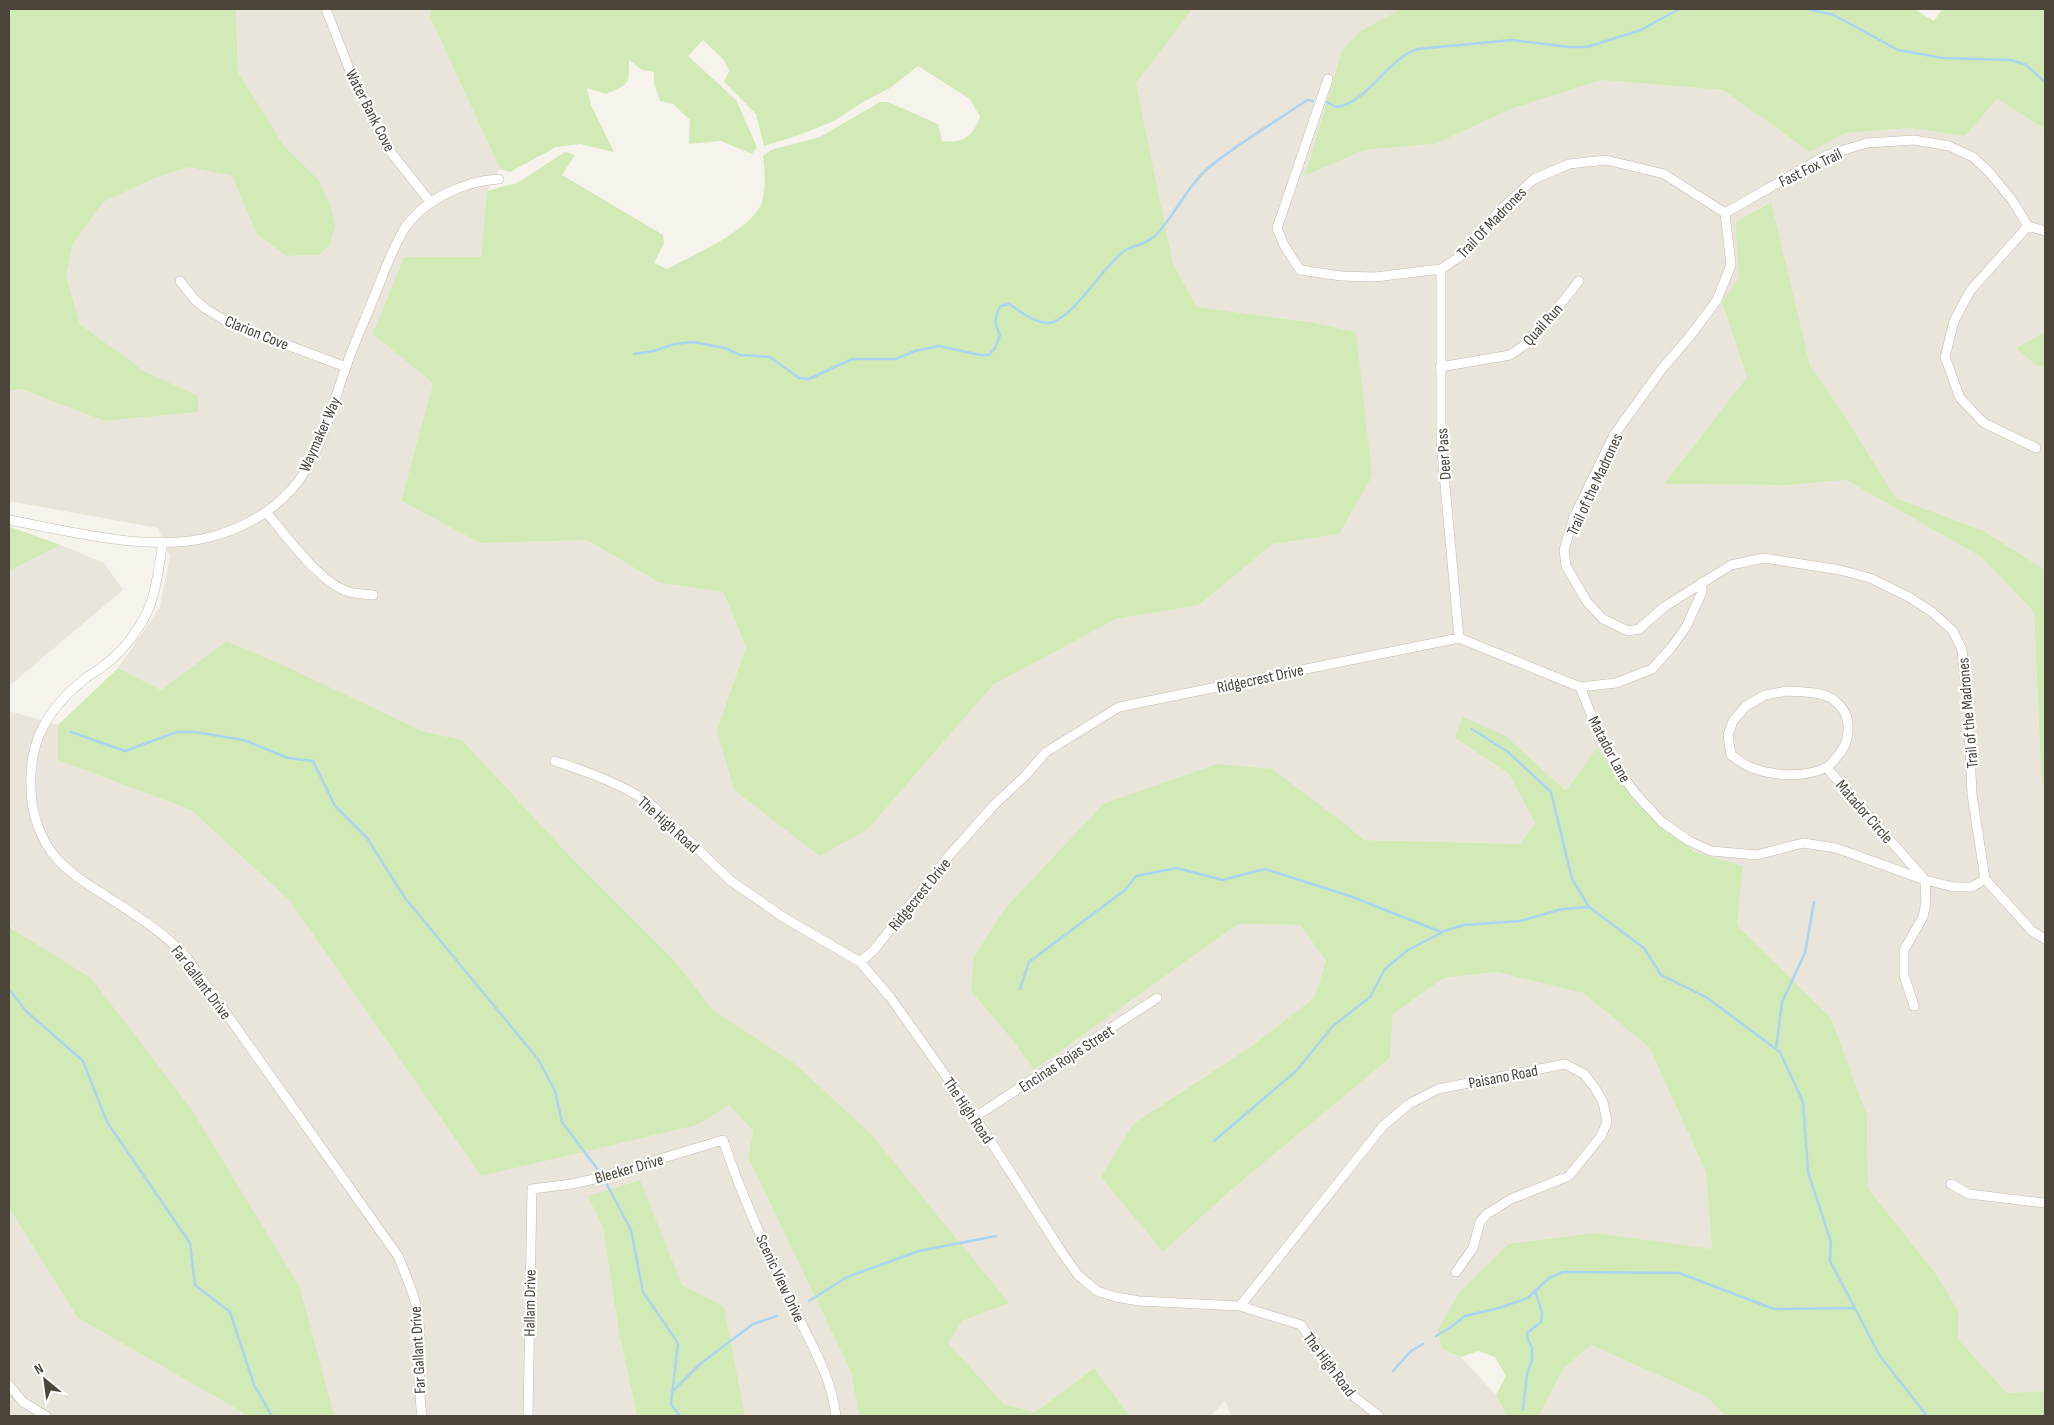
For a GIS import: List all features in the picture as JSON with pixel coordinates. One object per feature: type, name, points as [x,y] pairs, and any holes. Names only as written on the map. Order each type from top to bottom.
[{"type":"street","name":"Water Bank Cove","points":[[326,9],[350,71],[386,146],[431,203]]},
{"type":"street","name":"Trail Of Madrones","points":[[1328,79],[1277,228],[1284,244],[1300,270],[1341,276],[1375,277],[1441,269],[1458,257],[1476,240],[1498,212],[1534,179],[1570,164],[1606,160],[1664,174],[1725,213]]},
{"type":"street","name":"Fast Fox Trail","points":[[1725,213],[1827,155],[1867,143],[1914,140],[1949,146],[1973,157],[1990,173],[2012,200],[2028,226]]},
{"type":"street","name":"Waymaker Way","points":[[9,520],[104,538],[180,542],[210,537],[267,513],[292,490],[310,463],[334,407],[346,367],[389,260],[404,231],[416,215],[431,203],[463,186],[482,180],[499,179]]},
{"type":"street","name":"Trail of the Madrones","points":[[1725,213],[1731,265],[1717,300],[1691,335],[1661,370],[1614,435],[1574,518],[1564,550],[1566,566],[1587,602],[1603,619],[1628,631],[1639,629],[1664,607],[1731,565],[1764,558],[1840,570],[1870,578],[1909,597],[1932,612],[1953,631],[1962,650],[1968,709],[1972,794],[1984,879]]},
{"type":"street","points":[[2036,448],[1984,423],[1960,398],[1945,357],[1954,321],[1970,291],[2028,226],[2045,232]]},
{"type":"street","name":"Deer Pass","points":[[1441,269],[1440,441],[1459,638]]},
{"type":"street","name":"Clarion Cove","points":[[180,280],[195,300],[231,324],[346,367]]},
{"type":"street","name":"Quail Run","points":[[1440,367],[1510,355],[1532,340],[1579,281]]},
{"type":"street","points":[[267,513],[309,564],[327,579],[348,592],[373,595]]},
{"type":"street","name":"Far Gallant Drive","points":[[163,542],[152,601],[141,624],[116,655],[84,679],[59,703],[46,720],[36,742],[30,774],[31,804],[35,820],[57,859],[76,877],[164,934],[188,958],[398,1256],[414,1297],[419,1322],[422,1416]]},
{"type":"street","points":[[1459,638],[1580,687],[1616,683],[1652,669],[1671,648],[1686,628],[1702,592],[1702,582]]},
{"type":"street","name":"Ridgecrest Drive","points":[[860,962],[874,950],[947,858],[994,805],[1025,776],[1046,752],[1119,708],[1459,638]]},
{"type":"street","name":"Matador Lane","points":[[1580,687],[1597,729],[1616,766],[1635,794],[1662,822],[1689,841],[1711,851],[1757,855],[1803,843],[1836,848],[1925,880],[1954,887],[1972,887],[1984,879]]},
{"type":"street","name":"Matador Circle","points":[[1787,691],[1810,692],[1834,700],[1843,710],[1848,721],[1849,735],[1841,753],[1827,768],[1803,773],[1775,774],[1749,767],[1731,755],[1728,735],[1734,721],[1746,706],[1765,695],[1787,691]]},
{"type":"street","name":"The High Road","points":[[555,761],[600,777],[639,796],[653,806],[730,880],[783,917],[860,962],[890,997],[975,1118],[1078,1275],[1098,1291],[1116,1297],[1139,1301],[1240,1306],[1301,1325],[1347,1391],[1380,1416]]},
{"type":"street","name":"Matador Circle","points":[[1827,768],[1925,880]]},
{"type":"street","points":[[1984,879],[2032,931],[2045,938]]},
{"type":"street","points":[[1914,1006],[1904,975],[1904,950],[1922,917],[1926,902],[1925,880]]},
{"type":"street","name":"Encinas Rojas Street","points":[[975,1118],[1157,998]]},
{"type":"street","name":"Paisano Road","points":[[1240,1306],[1384,1126],[1408,1104],[1438,1089],[1565,1064],[1584,1074],[1603,1102],[1607,1122],[1601,1136],[1569,1176],[1511,1199],[1487,1214],[1480,1222],[1473,1248],[1456,1272]]},
{"type":"street","name":"Bleeker Drive","points":[[532,1189],[594,1179],[723,1140]]},
{"type":"street","name":"Scenic View Drive","points":[[723,1140],[739,1186],[760,1234],[821,1361],[832,1394],[836,1416]]},
{"type":"street","points":[[1951,1184],[1969,1194],[2045,1203]]},
{"type":"street","name":"Hallam Drive","points":[[528,1416],[532,1189]]},
{"type":"street","points":[[9,1386],[23,1402],[46,1416]]},
{"type":"shaded area","points":[[236,9],[431,9],[430,17],[500,169],[487,191],[481,257],[404,257],[433,383],[401,501],[480,543],[587,540],[660,583],[723,592],[746,647],[717,730],[868,829],[993,685],[1116,619],[1199,605],[1273,544],[1339,534],[1309,322],[1197,307],[1173,264],[1136,83],[1178,9],[1401,9],[1362,30],[1342,50],[1305,176],[1364,150],[1435,144],[1511,109],[1601,80],[1723,90],[1810,152],[1845,133],[1910,128],[1965,136],[1997,99],[2045,129],[2045,332],[2016,348],[2035,365],[2045,368],[2045,570],[1984,531],[1896,498],[1810,365],[1770,202],[1735,222],[1739,279],[1722,302],[1747,377],[1664,484],[1788,485],[1846,480],[1981,557],[2034,612],[2041,773],[2045,797],[2045,1391],[2007,1393],[1958,1339],[1959,1312],[1936,1274],[1868,1188],[1867,1115],[1831,1018],[1737,925],[1743,866],[1695,852],[1637,805],[1597,747],[1566,791],[1506,736],[1455,738],[1509,774],[1535,823],[1520,844],[1364,840],[1350,828],[1103,804],[1006,907],[974,956],[1011,1038],[1034,1070],[1238,924],[1300,925],[1326,961],[1314,998],[1250,1047],[1133,1124],[1102,1177],[1163,1252],[1230,1191],[1390,1058],[1393,1014],[1444,978],[1496,972],[1583,993],[1649,1047],[1706,1172],[1712,1250],[1596,1233],[1442,1349],[1461,1357],[1496,1395],[1507,1416],[1231,1416],[1225,1401],[1210,1416],[1130,1416],[1094,1368],[1035,1412],[1004,1404],[948,1343],[962,1321],[1008,1303],[794,1063],[712,1009],[674,960],[568,854],[462,740],[422,731],[228,641],[161,690],[118,668],[160,607],[170,556],[158,528],[9,501],[9,391],[21,389],[104,421],[198,412],[197,396],[144,371],[80,324],[66,275],[73,244],[102,202],[155,178],[188,167],[232,176],[257,235],[287,256],[318,255],[318,179],[285,147],[238,72]]},
{"type":"shaded area","points":[[61,545],[104,563],[123,590],[9,686],[9,571]]},
{"type":"shaded area","points":[[9,711],[58,725],[58,760],[191,810],[289,900],[481,1176],[696,1125],[729,1104],[753,1131],[748,1157],[851,1372],[859,1416],[745,1416],[724,1306],[682,1285],[639,1180],[589,1196],[603,1228],[619,1333],[637,1416],[334,1416],[329,1400],[9,922]]},
{"type":"shaded area","points":[[9,1208],[78,1318],[242,1412],[244,1416],[9,1416]]},
{"type":"shaded area","points":[[1591,1345],[1707,1397],[1725,1416],[1537,1416],[1540,1414],[1563,1369]]},
{"type":"green space","points":[[9,9],[236,9],[238,72],[285,147],[318,179],[330,205],[335,226],[329,246],[318,255],[287,256],[257,235],[232,176],[188,167],[155,178],[103,202],[73,244],[66,275],[80,324],[144,371],[198,396],[198,412],[104,421],[21,389],[9,391]]},
{"type":"green space","points":[[431,9],[1192,9],[1136,83],[1173,264],[1197,307],[1309,322],[1356,332],[1372,476],[1339,534],[1273,544],[1199,605],[1116,619],[993,685],[868,829],[820,856],[734,790],[717,730],[746,647],[723,592],[660,583],[587,540],[480,543],[401,501],[433,383],[373,334],[404,257],[481,257],[487,191],[517,183],[565,152],[575,155],[562,175],[663,235],[664,243],[654,263],[667,269],[728,236],[740,228],[758,210],[764,192],[763,156],[771,150],[820,137],[880,102],[888,102],[938,124],[942,141],[956,141],[966,137],[974,129],[980,117],[970,99],[918,66],[890,88],[863,102],[834,121],[764,146],[756,114],[724,82],[729,71],[724,60],[703,40],[688,56],[736,100],[757,147],[752,154],[721,141],[689,144],[690,120],[673,104],[660,101],[654,83],[654,72],[642,70],[629,60],[628,79],[620,88],[606,94],[587,88],[591,105],[614,152],[580,144],[556,147],[510,172],[500,169],[430,17]]},
{"type":"green space","points":[[1401,9],[1914,9],[1934,21],[1942,9],[2045,9],[2045,129],[1997,99],[1965,136],[1910,128],[1845,133],[1810,152],[1723,90],[1601,80],[1511,109],[1435,144],[1364,150],[1305,176],[1342,50],[1362,30]]},
{"type":"green space","points":[[1771,202],[1810,365],[1896,498],[1984,531],[2045,570],[2045,797],[2041,773],[2034,612],[1981,557],[1846,480],[1788,485],[1664,484],[1747,377],[1722,302],[1739,278],[1735,222]]},
{"type":"green space","points":[[2045,332],[2045,368],[2035,365],[2016,348]]},
{"type":"green space","points":[[9,527],[13,528],[61,545],[9,571]]},
{"type":"green space","points":[[227,641],[287,667],[422,731],[462,740],[568,854],[674,960],[712,1009],[794,1063],[871,1134],[1009,1303],[962,1321],[948,1343],[1004,1404],[1035,1412],[1094,1368],[1130,1416],[859,1416],[851,1372],[748,1157],[753,1131],[729,1105],[697,1125],[481,1176],[289,900],[191,810],[58,760],[58,725],[118,668],[161,690]]},
{"type":"green space","points":[[1463,717],[1506,736],[1566,791],[1597,747],[1637,805],[1695,852],[1743,866],[1737,925],[1831,1018],[1867,1115],[1868,1188],[1936,1274],[1959,1312],[1958,1339],[2007,1393],[2045,1391],[2045,1416],[1725,1416],[1707,1397],[1591,1345],[1563,1369],[1540,1414],[1537,1416],[1507,1416],[1496,1395],[1506,1376],[1495,1357],[1478,1351],[1461,1357],[1442,1349],[1438,1330],[1459,1293],[1509,1244],[1596,1233],[1712,1249],[1706,1172],[1649,1047],[1583,993],[1496,972],[1444,978],[1393,1014],[1390,1058],[1230,1191],[1163,1252],[1101,1177],[1133,1124],[1250,1047],[1314,998],[1326,961],[1300,925],[1238,924],[1034,1070],[1011,1038],[971,991],[974,956],[1006,907],[1103,804],[1217,764],[1272,769],[1364,840],[1520,844],[1535,823],[1509,774],[1455,738]]},
{"type":"green space","points":[[9,922],[12,929],[91,978],[192,1110],[300,1288],[334,1416],[244,1416],[242,1412],[78,1318],[9,1208]]},
{"type":"green space","points":[[640,1180],[682,1285],[724,1306],[745,1416],[637,1416],[619,1333],[603,1228],[588,1196]]},
{"type":"waterway","points":[[1327,102],[1336,107],[1358,98],[1396,62],[1418,49],[1512,40],[1569,47],[1587,47],[1641,30],[1679,9]]},
{"type":"waterway","points":[[1807,9],[1834,15],[1898,50],[1943,58],[2011,60],[2026,65],[2045,82]]},
{"type":"waterway","points":[[634,354],[654,351],[674,344],[693,342],[725,348],[740,355],[770,357],[799,378],[809,379],[852,359],[896,359],[915,351],[939,346],[980,355],[989,355],[995,348],[1000,335],[996,320],[1001,306],[1009,304],[1030,318],[1042,322],[1053,322],[1062,317],[1123,252],[1147,242],[1156,235],[1207,169],[1307,100],[1313,101]]},
{"type":"waterway","points":[[1472,729],[1508,752],[1551,792],[1572,879],[1589,907],[1644,948],[1661,975],[1706,997],[1780,1052],[1803,1102],[1808,1172],[1831,1242],[1830,1261],[1880,1356],[1927,1416]]},
{"type":"waterway","points":[[71,732],[125,751],[177,732],[195,732],[244,740],[288,758],[313,761],[335,806],[367,838],[405,898],[538,1059],[555,1091],[562,1122],[601,1174]]},
{"type":"waterway","points":[[1020,989],[1029,962],[1125,890],[1136,876],[1177,868],[1222,880],[1265,869],[1350,896],[1441,932],[1464,925],[1520,921],[1562,909],[1589,907]]},
{"type":"waterway","points":[[1776,1049],[1782,1002],[1805,953],[1814,902]]},
{"type":"waterway","points":[[1214,1141],[1296,1071],[1333,1026],[1370,997],[1385,969],[1408,950],[1441,933]]},
{"type":"waterway","points":[[9,989],[26,1011],[83,1061],[107,1122],[190,1243],[195,1285],[230,1312],[254,1385],[272,1416]]},
{"type":"waterway","points":[[604,1179],[631,1230],[643,1292],[678,1343],[671,1404],[680,1416]]},
{"type":"waterway","points":[[809,1301],[847,1277],[919,1251],[996,1236]]},
{"type":"waterway","points":[[1436,1336],[1465,1316],[1499,1308],[1528,1298],[1549,1278],[1563,1272],[1679,1273],[1774,1309],[1855,1308]]},
{"type":"waterway","points":[[1523,1410],[1527,1374],[1532,1360],[1532,1347],[1527,1333],[1541,1322],[1542,1313],[1535,1290]]},
{"type":"waterway","points":[[673,1391],[700,1364],[753,1324],[777,1316]]},
{"type":"waterway","points":[[1393,1371],[1411,1351],[1423,1344]]}]
